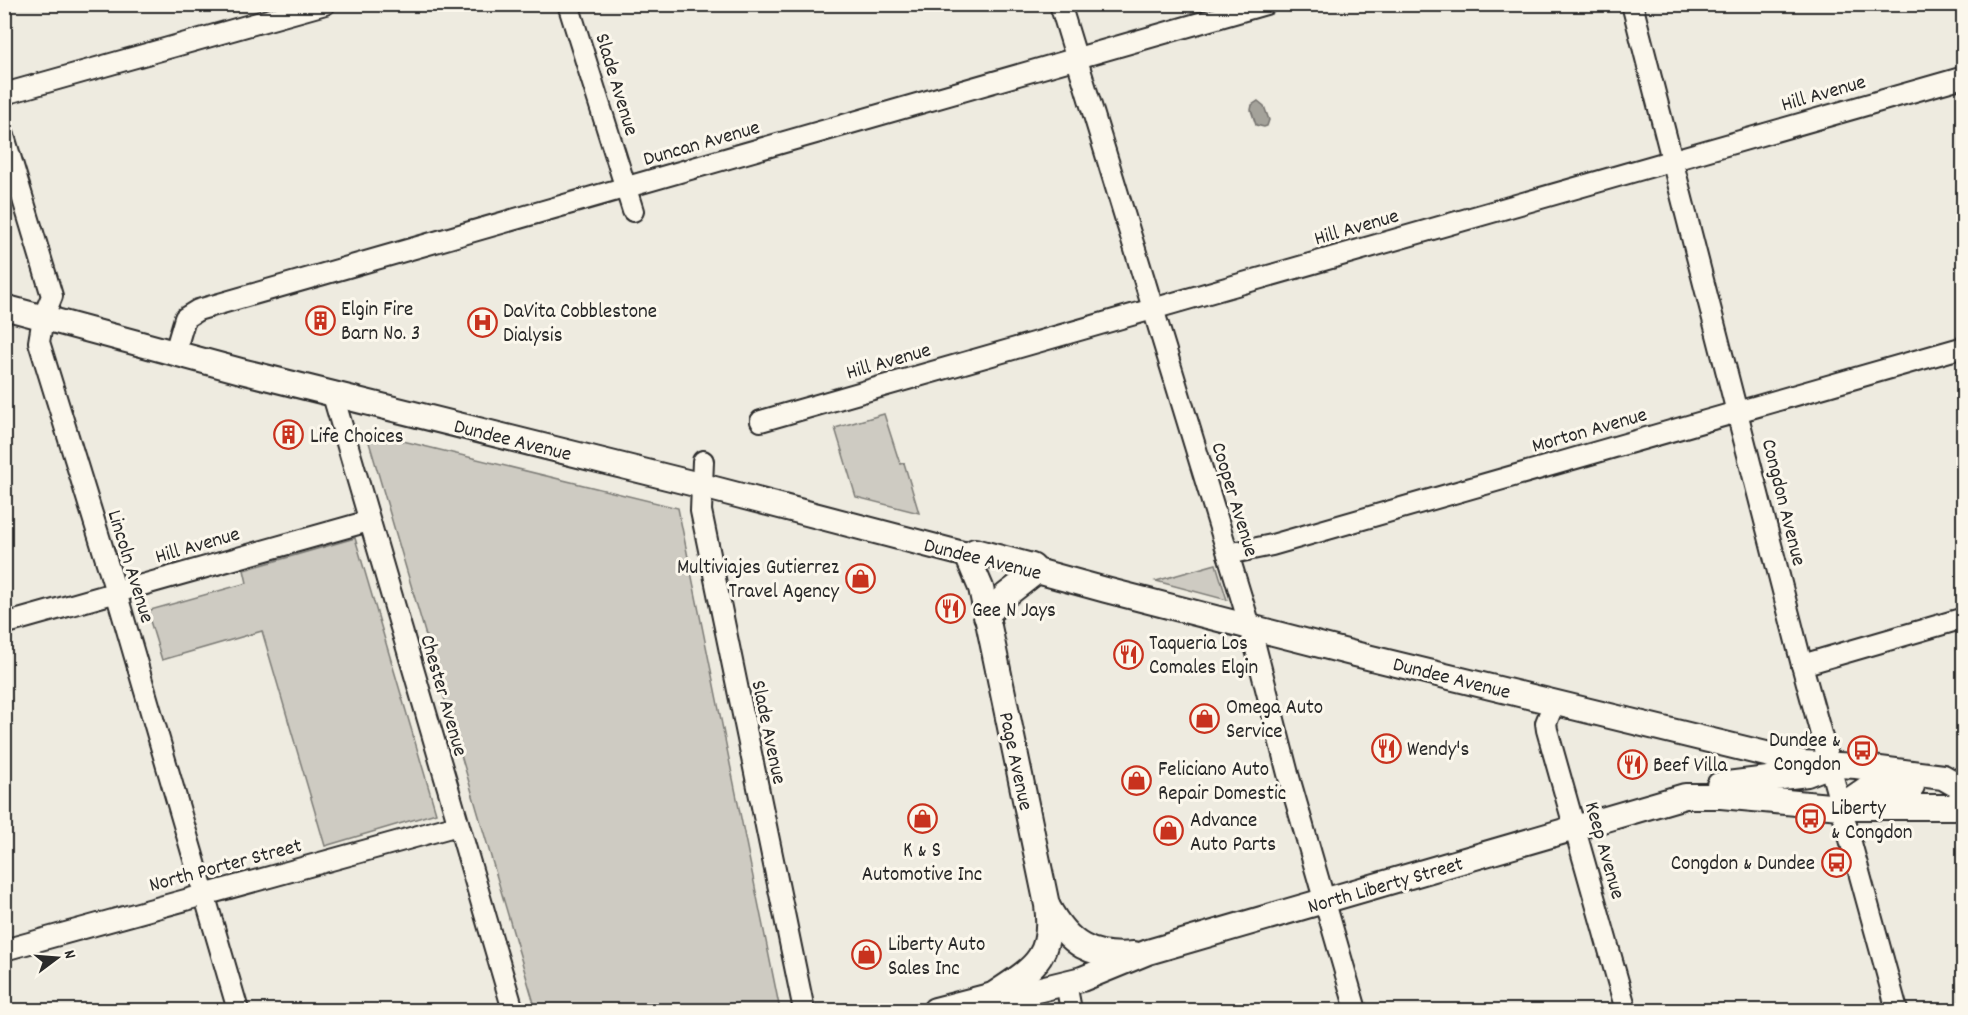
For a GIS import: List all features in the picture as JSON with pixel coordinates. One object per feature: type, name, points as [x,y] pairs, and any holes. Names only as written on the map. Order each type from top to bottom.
[{"type":"main road","name":"Dundee Avenue","points":[[4,307],[241,371],[703,486],[967,555],[975,551],[1032,566],[1037,571],[1554,703],[1803,763],[1856,766],[1943,777],[1963,794]]},
{"type":"main road","name":"Page Avenue","points":[[967,555],[981,588],[1047,905]]},
{"type":"main road","points":[[986,616],[1005,596],[1037,571]]},
{"type":"main road","points":[[1685,796],[1716,786],[1807,774],[1829,765]]},
{"type":"main road","points":[[1840,807],[1872,785],[1963,794]]},
{"type":"main road","name":"North Liberty Street","points":[[935,1011],[993,995],[1016,995],[1066,983],[1102,972],[1148,952],[1685,796],[1720,796],[1840,807]]},
{"type":"main road","points":[[1047,905],[1068,936],[1092,952],[1122,954],[1148,952]]},
{"type":"main road","points":[[993,995],[1025,973],[1039,959],[1048,932],[1047,905]]},
{"type":"street","points":[[4,94],[325,4]]},
{"type":"street","name":"Slade Avenue","points":[[568,4],[633,211]]},
{"type":"street","name":"Cooper Avenue","points":[[1060,4],[1250,626],[1257,662],[1356,1011]]},
{"type":"street","name":"Duncan Avenue","points":[[175,352],[185,318],[198,310],[1266,4]]},
{"type":"street","name":"Congdon Avenue","points":[[1632,4],[1802,665],[1897,1011]]},
{"type":"street","name":"Hill Avenue","points":[[761,421],[1964,77]]},
{"type":"street","name":"Lincoln Avenue","points":[[4,136],[52,296],[39,342],[116,592],[238,1011]]},
{"type":"street","name":"Morton Avenue","points":[[1228,554],[1281,542],[1964,347]]},
{"type":"street","name":"Chester Avenue","points":[[332,392],[513,1011]]},
{"type":"street","name":"Slade Avenue","points":[[703,461],[701,511],[804,1011]]},
{"type":"street","name":"Hill Avenue","points":[[4,624],[369,521]]},
{"type":"street","points":[[1802,665],[1964,618]]},
{"type":"street","name":"Keep Avenue","points":[[1554,703],[1546,723],[1547,729],[1626,1011]]},
{"type":"street","name":"North Porter Street","points":[[4,950],[458,825]]},
{"type":"street","points":[[1066,983],[1071,1011]]},
{"type":"shaded area","points":[[1258,101],[1264,106],[1269,120],[1267,126],[1264,127],[1256,125],[1251,110],[1252,105]]},
{"type":"shaded area","points":[[884,414],[900,464],[904,463],[919,513],[856,497],[835,428]]},
{"type":"shaded area","points":[[366,432],[678,508],[780,1010],[536,1010]]},
{"type":"shaded area","points":[[355,538],[436,813],[325,846],[262,631],[162,660],[147,611],[247,583],[244,570]]},
{"type":"shaded area","points":[[1216,564],[1227,600],[1156,581]]},
{"type":"place","name":"Elgin Fire Barn No. 3","points":[[320,320]]},
{"type":"place","name":"DaVita Cobblestone Dialysis","points":[[482,322]]},
{"type":"place","name":"Life Choices","points":[[289,435]]},
{"type":"place","name":"Multiviajes Gutierrez Travel Agency","points":[[860,578]]},
{"type":"place","name":"Gee N Jays","points":[[951,609]]},
{"type":"place","name":"Taqueria Los Comales Elgin","points":[[1128,654]]},
{"type":"place","name":"Omega Auto Service","points":[[1205,718]]},
{"type":"place","name":"Wendy's","points":[[1386,748]]},
{"type":"place","name":"Dundee & Congdon","points":[[1862,751]]},
{"type":"place","name":"Beef Villa","points":[[1632,764]]},
{"type":"place","name":"Feliciano Auto Repair Domestic","points":[[1137,780]]},
{"type":"place","name":"K & S Automotive Inc","points":[[922,818]]},
{"type":"place","name":"Liberty & Congdon","points":[[1810,819]]},
{"type":"place","name":"Advance Auto Parts","points":[[1169,831]]},
{"type":"place","name":"Congdon & Dundee","points":[[1836,862]]},
{"type":"place","name":"Liberty Auto Sales Inc","points":[[867,955]]}]
